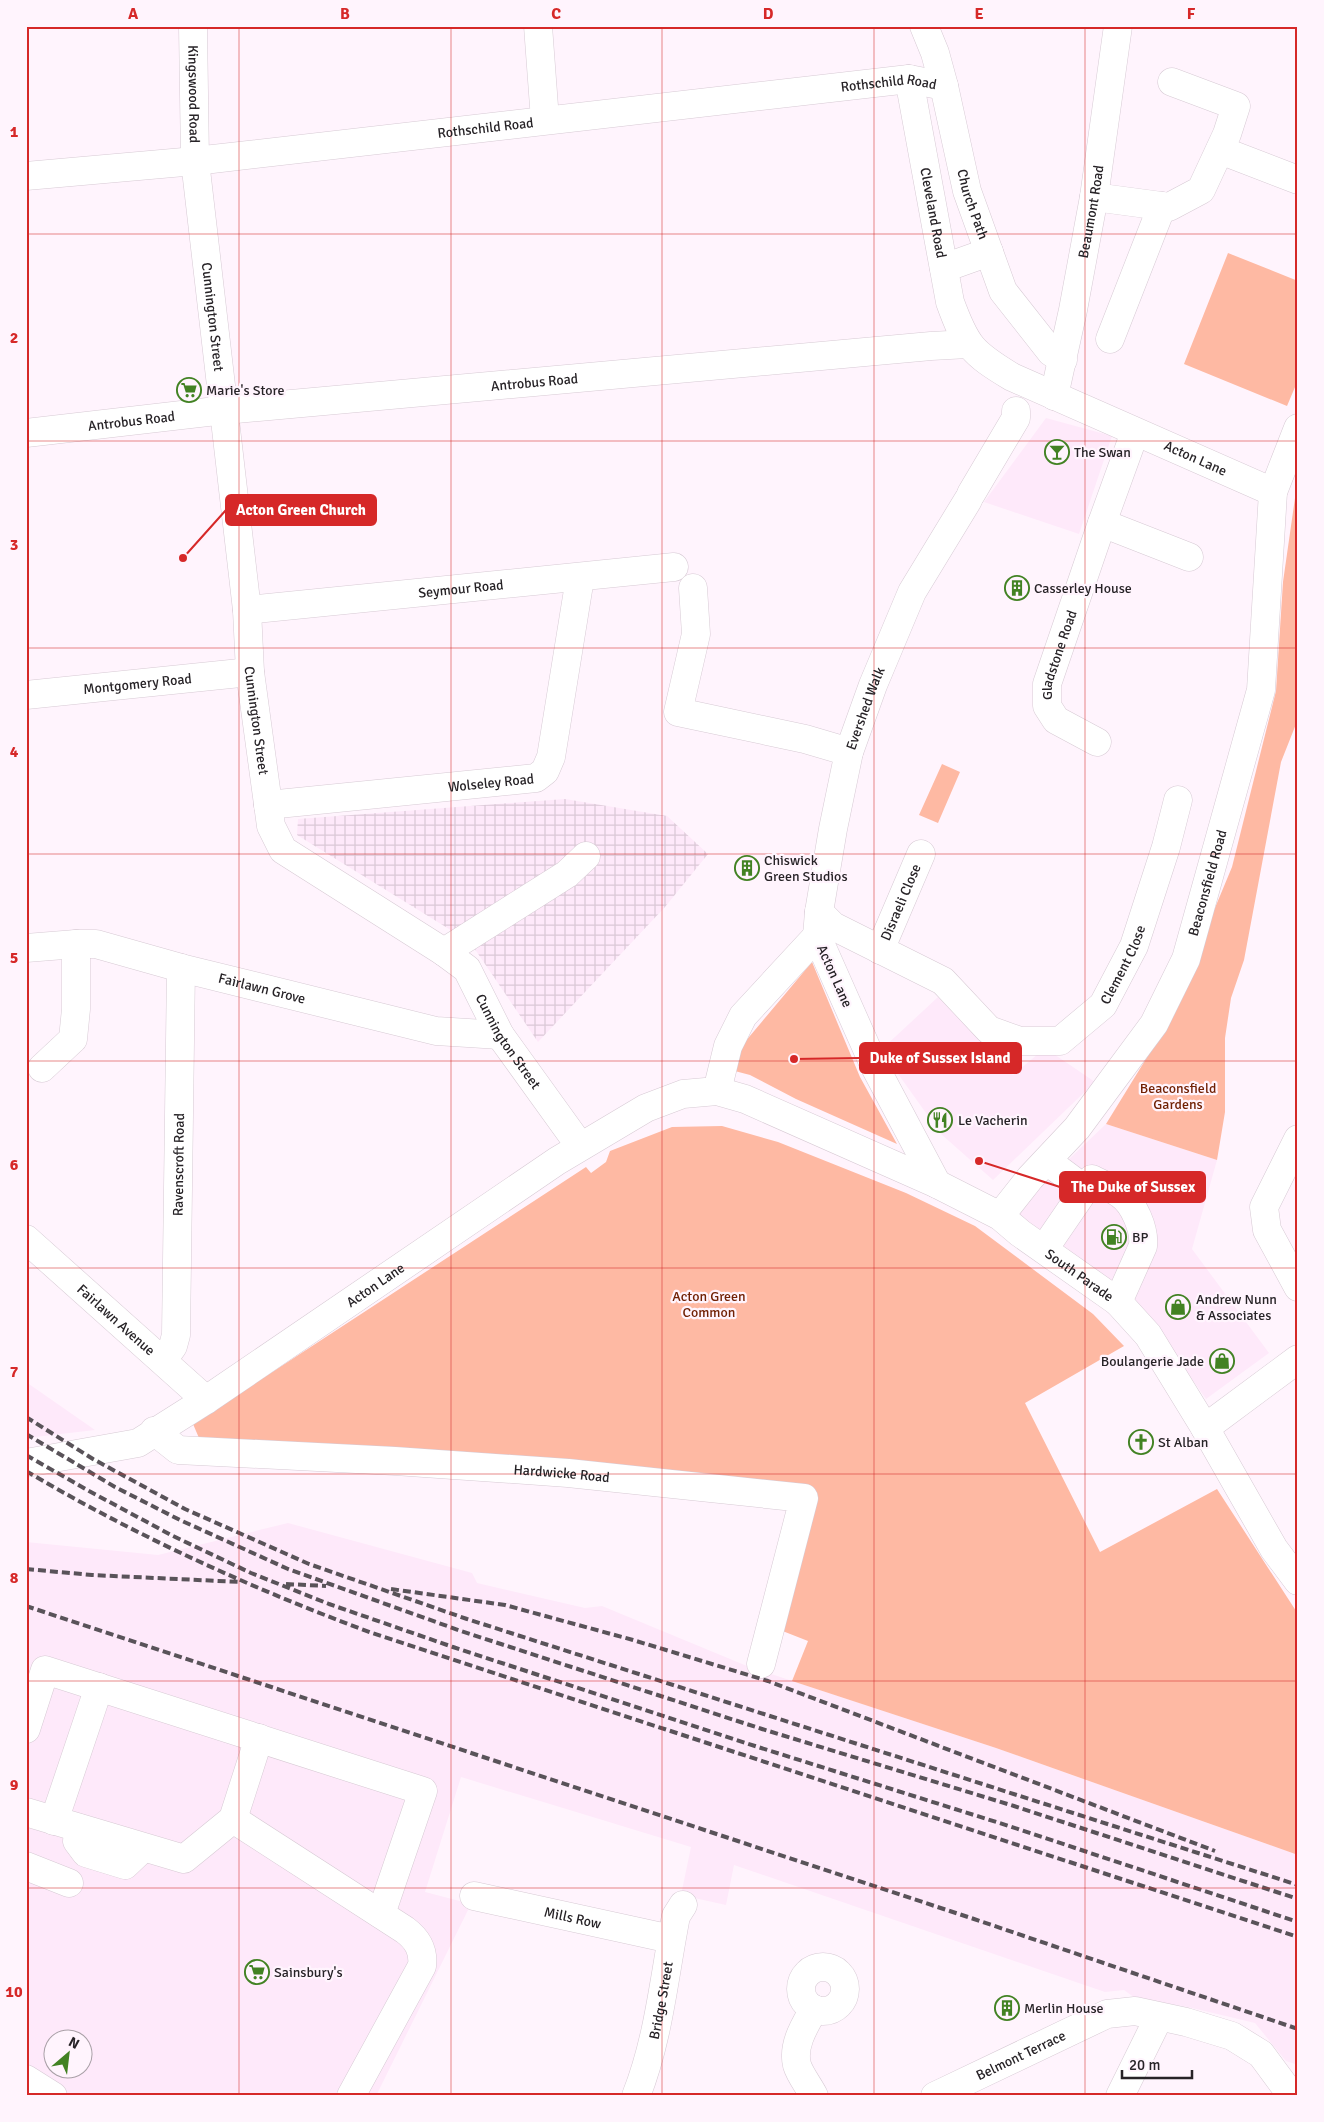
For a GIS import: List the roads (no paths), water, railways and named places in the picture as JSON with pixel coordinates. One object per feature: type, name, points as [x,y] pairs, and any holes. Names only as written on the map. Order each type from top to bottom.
[{"type":"street","name":"Kingswood Road","points":[[193,26],[196,161]]},
{"type":"street","points":[[538,26],[545,120]]},
{"type":"street","name":"Church Path","points":[[924,26],[935,53],[944,86],[967,191],[1003,291],[1050,352],[1063,360]]},
{"type":"street","name":"Beaumont Road","points":[[1042,391],[1063,360],[1094,197],[1118,26]]},
{"type":"street","name":"Rothschild Road","points":[[26,176],[196,161],[909,79],[944,86]]},
{"type":"street","name":"Cleveland Road","points":[[909,79],[950,302],[959,327],[968,344]]},
{"type":"street","points":[[1094,197],[1169,207],[1201,190],[1220,150],[1236,106],[1172,82]]},
{"type":"street","points":[[1220,150],[1298,180]]},
{"type":"street","name":"Cunnington Street","points":[[196,161],[247,610],[250,672],[272,826],[283,850],[444,952],[467,969],[500,1035],[580,1146]]},
{"type":"street","points":[[1110,339],[1162,206]]},
{"type":"street","points":[[944,268],[989,252]]},
{"type":"street","points":[[968,344],[983,360],[1042,391]]},
{"type":"street","name":"Antrobus Road","points":[[26,433],[224,410],[968,344]]},
{"type":"street","name":"Acton Lane","points":[[1042,391],[1273,492]]},
{"type":"street","name":"Evershed Walk","points":[[818,924],[849,752],[872,685],[912,592],[1016,418],[1016,411]]},
{"type":"street","points":[[1273,492],[1298,428]]},
{"type":"street","name":"Gladstone Road","points":[[1097,742],[1056,720],[1046,706],[1047,684],[1135,432]]},
{"type":"street","name":"Beaconsfield Road","points":[[1000,1216],[1030,1178],[1077,1128],[1154,1024],[1186,959],[1261,690],[1273,492]]},
{"type":"street","points":[[1102,523],[1189,557]]},
{"type":"street","name":"Seymour Road","points":[[247,610],[580,578],[674,567]]},
{"type":"street","name":"Wolseley Road","points":[[268,805],[536,778],[545,771],[551,757],[580,578]]},
{"type":"street","points":[[693,588],[696,634],[678,712],[806,739],[849,752]]},
{"type":"street","name":"Montgomery Road","points":[[26,695],[250,672]]},
{"type":"street","name":"Clement Close","points":[[818,924],[832,926],[943,982],[988,1030],[1020,1041],[1060,1042],[1103,1005],[1134,946],[1166,847],[1178,800]]},
{"type":"street","name":"Disraeli Close","points":[[880,950],[922,854]]},
{"type":"street","points":[[444,952],[567,874],[586,856]]},
{"type":"street","name":"Acton Lane","points":[[717,1091],[728,1046],[743,1016],[818,924],[876,1067],[937,1184]]},
{"type":"street","points":[[42,1068],[73,1039],[76,1009],[76,944]]},
{"type":"street","name":"Fairlawn Grove","points":[[26,948],[96,944],[181,968],[436,1031],[500,1035]]},
{"type":"street","name":"Ravenscroft Road","points":[[163,1360],[173,1346],[176,1336],[181,968]]},
{"type":"street","name":"Acton Lane","points":[[26,1463],[138,1443],[154,1431],[206,1400],[580,1146],[646,1108],[683,1094],[717,1091],[745,1099]]},
{"type":"street","name":"South Parade","points":[[745,1099],[937,1184],[1000,1216],[1118,1302],[1148,1335],[1205,1428],[1274,1549],[1298,1581]]},
{"type":"street","points":[[1298,1138],[1264,1207],[1267,1230],[1298,1287]]},
{"type":"street","points":[[1047,1161],[1086,1190]]},
{"type":"street","points":[[1044,1249],[1092,1179],[1122,1195],[1134,1210],[1144,1237],[1143,1246],[1118,1302]]},
{"type":"street","name":"Fairlawn Avenue","points":[[26,1239],[206,1400]]},
{"type":"street","points":[[1205,1428],[1298,1359]]},
{"type":"street","name":"Hardwicke Road","points":[[154,1431],[178,1450],[394,1461],[568,1473],[804,1498],[761,1664]]},
{"type":"street","points":[[26,1729],[45,1670],[423,1791],[381,1914]]},
{"type":"street","points":[[54,1821],[99,1687]]},
{"type":"street","points":[[26,1812],[184,1859],[233,1819],[260,1738]]},
{"type":"street","points":[[233,1819],[414,1936],[420,1948],[423,1958],[422,1966],[352,2096]]},
{"type":"street","points":[[80,1828],[78,1841],[86,1853],[125,1865],[143,1848]]},
{"type":"street","points":[[26,1866],[69,1883]]},
{"type":"street","name":"Mills Row","points":[[474,1896],[671,1939]]},
{"type":"street","name":"Bridge Street","points":[[636,2096],[656,2032],[676,1916],[683,1905]]},
{"type":"street","points":[[814,2009],[803,2028],[797,2045],[797,2064],[814,2096]]},
{"type":"street","name":"Belmont Terrace","points":[[935,2096],[1107,2014],[1135,2012],[1159,2018]]},
{"type":"street","points":[[1120,2096],[1159,2018],[1186,2022],[1232,2036],[1261,2054],[1290,2094]]},
{"type":"street","points":[[26,2079],[54,2096]]},
{"type":"railway","points":[[26,1417],[93,1459],[185,1509],[309,1564],[467,1619],[1298,1885]]},
{"type":"railway","points":[[26,1434],[115,1487],[180,1520],[288,1569],[461,1631],[762,1729],[1014,1806],[1298,1899]]},
{"type":"railway","points":[[26,1455],[173,1536],[251,1573],[329,1604],[453,1647],[758,1747],[1009,1826],[1298,1922]]},
{"type":"railway","points":[[26,1471],[110,1518],[196,1560],[239,1580],[372,1633],[1298,1937]]},
{"type":"railway","points":[[26,1569],[92,1575],[241,1582]]},
{"type":"railway","points":[[286,1584],[326,1586]]},
{"type":"railway","points":[[391,1589],[505,1605],[633,1640],[768,1681],[1215,1851]]},
{"type":"railway","points":[[26,1606],[974,1919],[1298,2029]]},
{"type":"place","name":"Marie's Store","points":[[189,390]]},
{"type":"place","name":"The Swan","points":[[1057,452]]},
{"type":"place","name":"Acton Green Church","points":[[183,558]]},
{"type":"place","name":"Casserley House","points":[[1017,588]]},
{"type":"place","name":"Chiswick Green Studios","points":[[747,868]]},
{"type":"place","name":"Duke of Sussex Island","points":[[794,1059]]},
{"type":"place","name":"Le Vacherin","points":[[940,1120]]},
{"type":"place","name":"The Duke of Sussex","points":[[979,1161]]},
{"type":"place","name":"BP","points":[[1114,1237]]},
{"type":"place","name":"Andrew Nunn & Associates","points":[[1178,1307]]},
{"type":"place","name":"Boulangerie Jade","points":[[1222,1361]]},
{"type":"place","name":"St Alban","points":[[1141,1442]]},
{"type":"place","name":"Sainsbury's","points":[[257,1972]]},
{"type":"place","name":"Merlin House","points":[[1007,2008]]},
{"type":"park label","name":"Beaconsfield Gardens","points":[[1178,1096]]},
{"type":"park label","name":"Acton Green Common","points":[[709,1304]]}]
